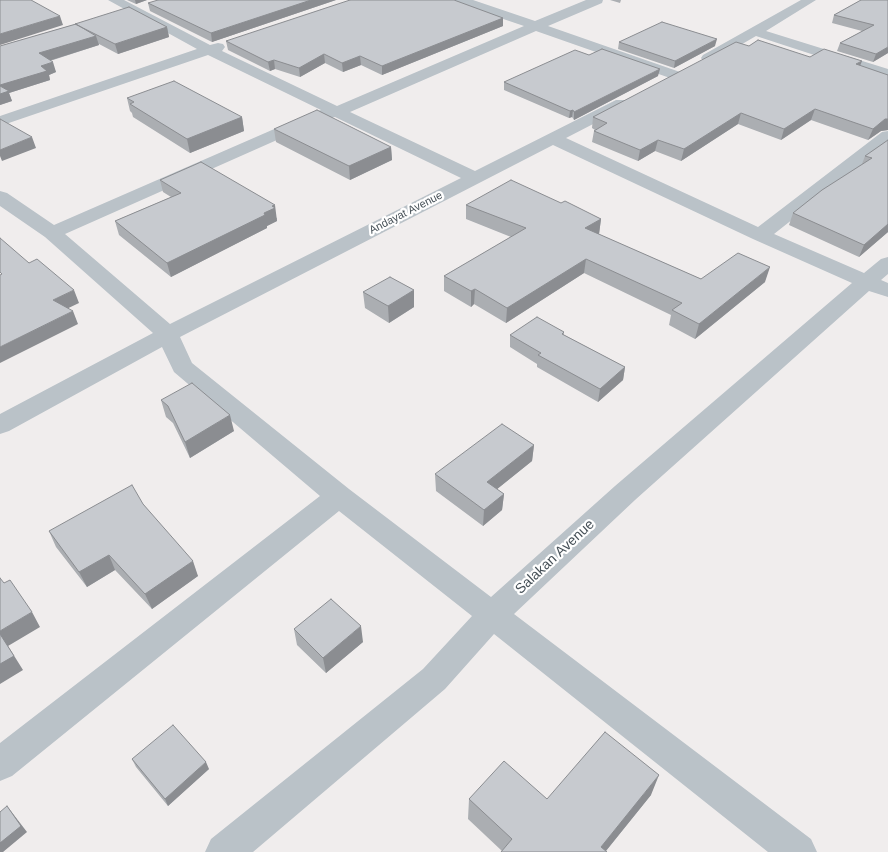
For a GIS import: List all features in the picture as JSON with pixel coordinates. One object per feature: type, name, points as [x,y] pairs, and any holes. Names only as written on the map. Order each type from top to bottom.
[{"type":"street","points":[[114,0],[209,50],[475,178]]},
{"type":"street","points":[[461,0],[675,75]]},
{"type":"street","points":[[52,233],[318,116],[336,112],[597,0]]},
{"type":"street","points":[[658,84],[756,32],[810,0]]},
{"type":"street","points":[[118,16],[151,6]]},
{"type":"street","points":[[756,32],[888,74]]},
{"type":"street","points":[[0,121],[227,44]]},
{"type":"street","name":"Andayat Avenue","points":[[0,425],[168,334],[555,139],[640,94]]},
{"type":"street","points":[[760,235],[888,136]]},
{"type":"street","points":[[555,139],[760,235],[877,286]]},
{"type":"street","points":[[0,197],[52,233],[168,334],[182,367],[340,496],[798,852]]},
{"type":"street","name":"Salakan Avenue","points":[[224,852],[434,679],[493,614],[625,493],[877,286],[888,263]]},
{"type":"street","points":[[0,764],[340,496]]},
{"type":"building","points":[[0,0],[31,0],[60,16],[0,34]]},
{"type":"building","points":[[158,0],[311,0],[211,33],[148,3]]},
{"type":"building","points":[[350,0],[454,0],[503,18],[382,66],[360,56],[342,63],[324,54],[299,68],[274,60],[268,62],[226,41]]},
{"type":"building","points":[[861,0],[888,0],[888,47],[876,54],[840,43],[874,25],[834,15]]},
{"type":"building","points":[[129,7],[167,27],[115,44],[75,24]]},
{"type":"building","points":[[662,22],[717,39],[675,61],[619,42]]},
{"type":"building","points":[[76,24],[96,36],[39,53],[53,62],[41,66],[47,71],[0,85],[0,46]]},
{"type":"building","points":[[758,40],[810,57],[824,49],[862,61],[856,64],[888,75],[888,119],[885,119],[873,129],[815,109],[784,129],[741,113],[684,149],[658,140],[640,150],[594,131],[607,123],[593,117],[736,42],[749,46]]},
{"type":"building","points":[[602,49],[660,69],[574,112],[504,82],[575,50],[589,55]]},
{"type":"building","points":[[174,81],[242,117],[187,139],[130,104],[134,102],[127,98]]},
{"type":"building","points":[[0,86],[9,91],[0,94]]},
{"type":"building","points":[[317,110],[391,147],[349,166],[274,129]]},
{"type":"building","points":[[0,119],[32,137],[0,150]]},
{"type":"building","points":[[888,140],[888,224],[864,245],[793,213],[822,190],[872,158],[865,156]]},
{"type":"building","points":[[201,162],[275,205],[272,206],[275,208],[264,213],[265,215],[167,263],[115,221],[181,193],[160,180]]},
{"type":"building","points":[[511,180],[561,203],[565,201],[601,219],[585,228],[701,279],[738,253],[770,267],[699,324],[672,310],[682,303],[586,259],[507,308],[475,289],[471,291],[444,276],[526,228],[466,205]]},
{"type":"building","points":[[0,238],[29,263],[37,259],[74,290],[53,300],[73,311],[0,347],[0,275],[2,274],[0,272]]},
{"type":"building","points":[[390,277],[414,290],[388,306],[363,292]]},
{"type":"building","points":[[537,317],[564,332],[562,334],[625,367],[600,389],[538,355],[541,353],[510,335]]},
{"type":"building","points":[[192,383],[230,415],[185,442],[168,406],[161,400]]},
{"type":"building","points":[[502,424],[534,445],[487,482],[504,494],[484,510],[435,474]]},
{"type":"building","points":[[132,485],[143,504],[193,561],[145,594],[109,555],[79,572],[49,531]]},
{"type":"building","points":[[0,578],[4,583],[10,580],[32,612],[0,631]]},
{"type":"building","points":[[331,599],[361,626],[323,658],[294,629]]},
{"type":"building","points":[[0,634],[14,656],[0,664]]},
{"type":"building","points":[[173,725],[206,762],[165,799],[132,759]]},
{"type":"building","points":[[605,732],[659,775],[601,847],[607,852],[501,852],[512,839],[469,799],[504,761],[547,799]]},
{"type":"building","points":[[7,806],[21,826],[0,843],[0,812]]}]
